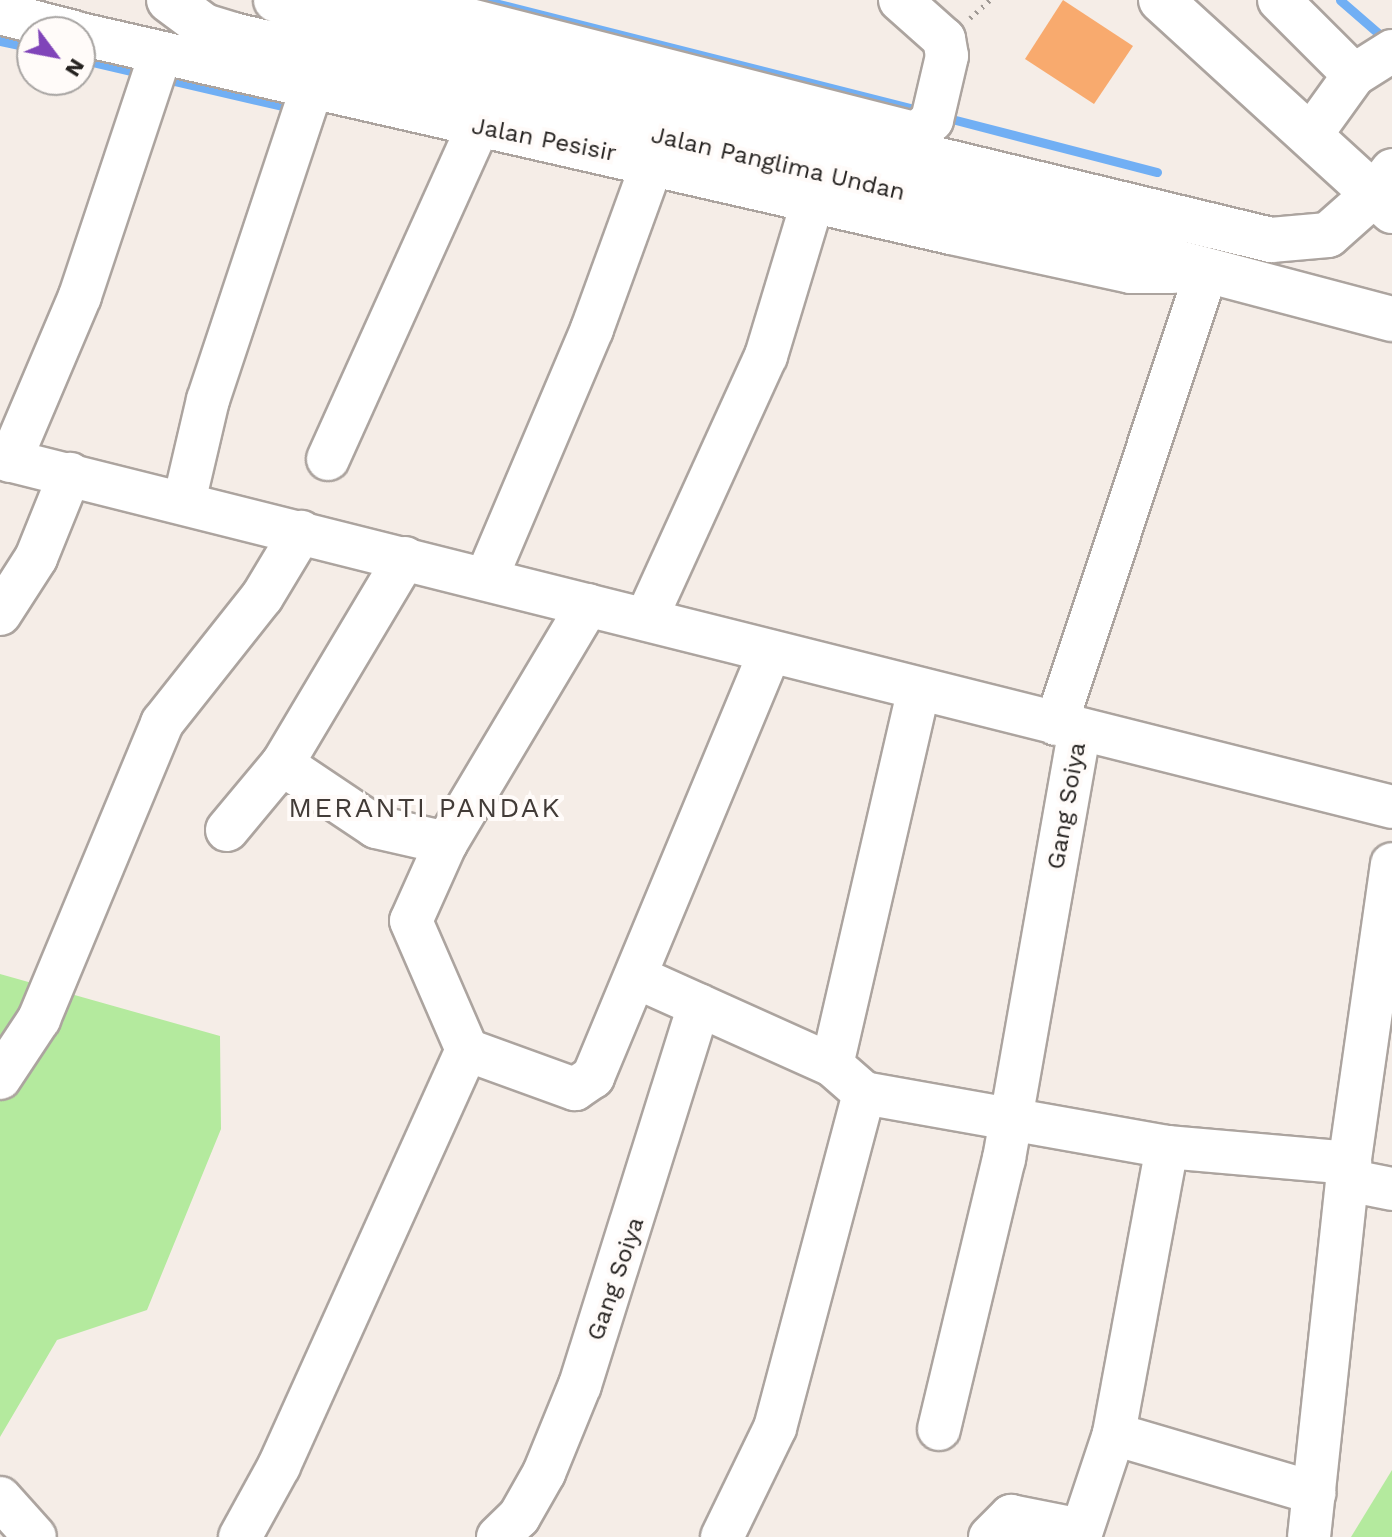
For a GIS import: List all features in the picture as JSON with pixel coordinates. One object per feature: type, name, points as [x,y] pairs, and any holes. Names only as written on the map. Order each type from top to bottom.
[{"type":"main road","name":"Jalan Panglima Undan","points":[[169,0],[204,26],[233,35],[742,170],[1025,203],[1271,240],[1328,235],[1385,192]]},
{"type":"main road","name":"Jalan Panglima Undan","points":[[276,0],[632,74],[1025,203],[1182,273],[1392,319]]},
{"type":"main road","points":[[1161,0],[1385,192]]},
{"type":"street","points":[[392,0],[560,57]]},
{"type":"street","points":[[900,0],[944,39],[930,115]]},
{"type":"street","points":[[1279,0],[1380,67],[1313,132]]},
{"type":"street","name":"Jalan Pesisir","points":[[96,43],[153,75],[307,111],[649,176],[742,170],[811,211],[1182,273]]},
{"type":"street","points":[[632,74],[930,115],[1234,212],[1271,240]]},
{"type":"street","points":[[153,75],[80,296],[5,460],[184,502],[1392,807]]},
{"type":"street","points":[[184,502],[244,285],[307,111]]},
{"type":"street","points":[[328,459],[473,143]]},
{"type":"street","points":[[486,579],[649,176]]},
{"type":"street","points":[[646,619],[766,356],[811,211]]},
{"type":"street","name":"Gang Soiya","points":[[939,1429],[1009,1119],[1068,727],[1182,273]]},
{"type":"street","points":[[0,614],[36,558],[70,474]]},
{"type":"street","points":[[0,1078],[39,1019],[162,723],[262,597],[301,532]]},
{"type":"street","points":[[227,830],[282,764],[405,558]]},
{"type":"street","points":[[588,605],[446,843],[411,932],[467,1050],[582,1088],[636,977],[770,651]]},
{"type":"street","points":[[832,1065],[919,689]]},
{"type":"street","points":[[282,764],[376,827],[446,843]]},
{"type":"street","points":[[1309,1537],[1349,1172],[1392,864]]},
{"type":"street","points":[[636,977],[832,1065],[864,1093],[1167,1147],[1349,1172],[1392,1189]]},
{"type":"street","name":"Gang Soiya","points":[[498,1537],[519,1517],[544,1473],[580,1385],[699,1005]]},
{"type":"street","points":[[240,1537],[467,1050]]},
{"type":"street","points":[[722,1537],[775,1428],[864,1093]]},
{"type":"street","points":[[990,1537],[1011,1516],[1082,1530],[1114,1434],[1167,1147]]},
{"type":"street","points":[[1114,1434],[1314,1493]]},
{"type":"street","points":[[0,1498],[35,1537]]},
{"type":"green space","points":[[0,974],[220,1036],[221,1129],[147,1310],[57,1340],[0,1437]]},
{"type":"green space","points":[[1392,1470],[1392,1537],[1351,1537]]},
{"type":"building","points":[[1063,0],[1133,46],[1094,104],[1025,59]]},
{"type":"waterway","points":[[483,0],[922,111]]},
{"type":"waterway","points":[[1340,0],[1386,40]]},
{"type":"waterway","points":[[0,41],[16,44]]},
{"type":"waterway","points":[[96,63],[144,74]]},
{"type":"waterway","points":[[162,78],[291,108]]},
{"type":"waterway","points":[[944,117],[1157,172]]},
{"type":"district","name":"MERANTI PANDAK","points":[[425,808]]}]
